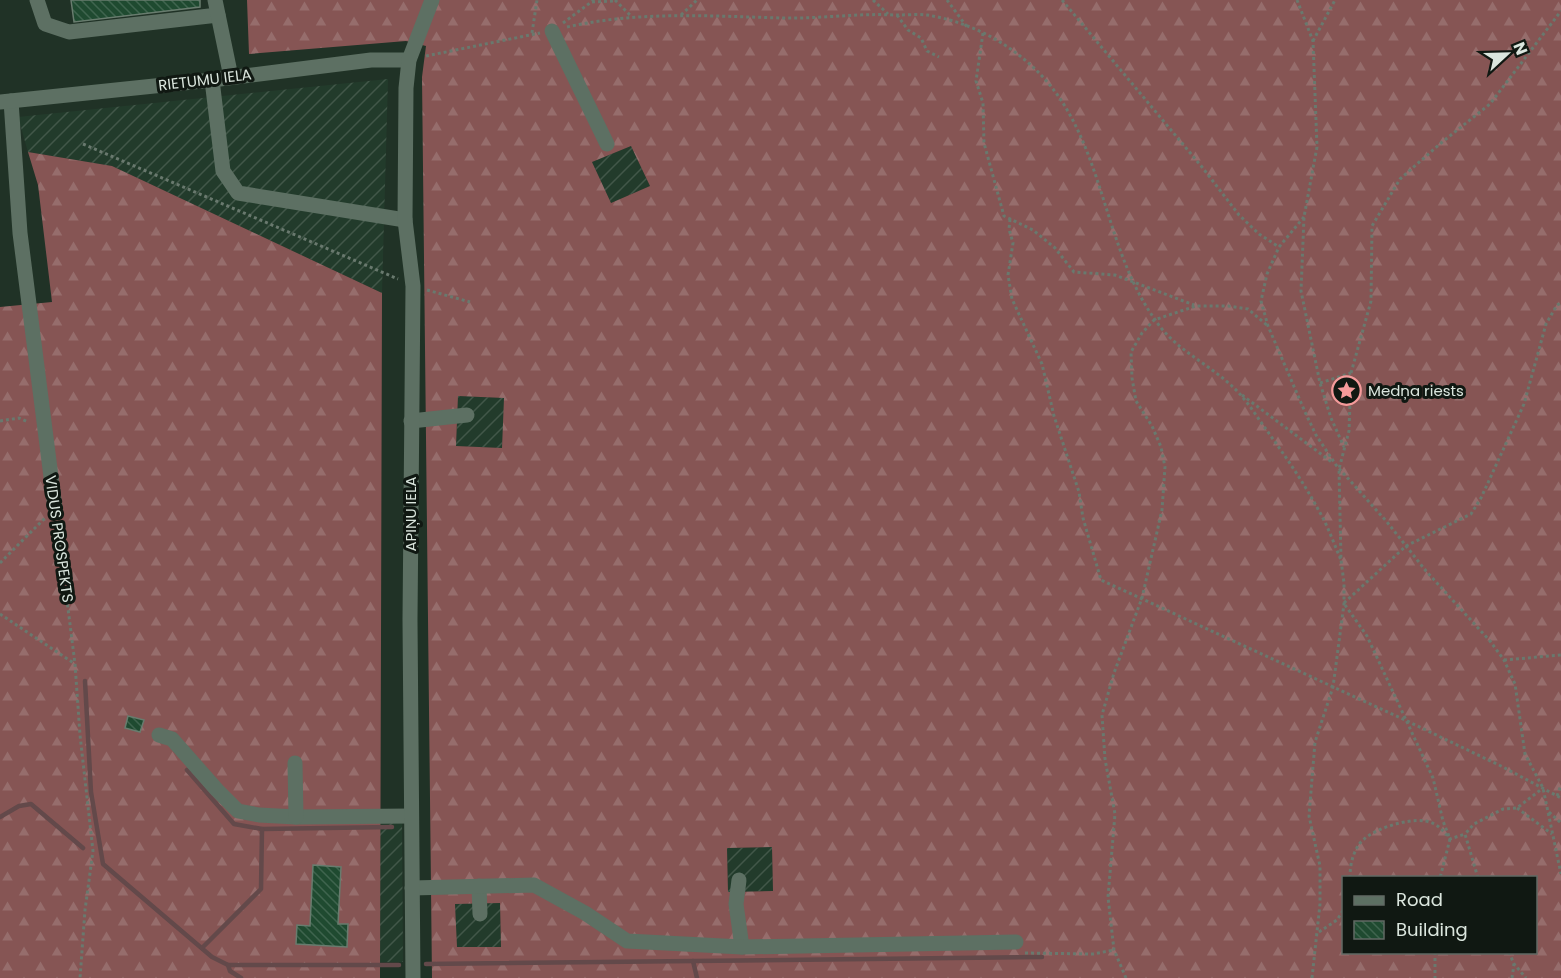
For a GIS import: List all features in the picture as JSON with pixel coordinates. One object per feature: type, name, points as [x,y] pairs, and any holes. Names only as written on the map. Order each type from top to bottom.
[{"type":"street","points":[[37,0],[45,24],[69,32],[217,8],[231,77]]},
{"type":"street","name":"APIŅU IELA","points":[[413,973],[411,421],[413,286],[405,220],[406,88],[410,60],[432,0]]},
{"type":"street","points":[[552,31],[608,144]]},
{"type":"street","name":"RIETUMU IELA","points":[[5,101],[212,80],[371,60],[410,60]]},
{"type":"street","points":[[212,80],[223,171],[238,193],[405,220]]},
{"type":"street","name":"VIDUS PROSPEKTS","points":[[5,101],[55,508]]},
{"type":"street","points":[[411,421],[467,415]]},
{"type":"street","points":[[159,735],[172,739],[238,811],[259,815],[296,817],[411,816]]},
{"type":"street","points":[[295,764],[296,817]]},
{"type":"street","points":[[739,880],[736,904],[742,947]]},
{"type":"street","points":[[412,888],[534,885],[585,913],[627,941],[742,947],[1020,948]]},
{"type":"street","points":[[479,886],[480,914]]},
{"type":"path","points":[[532,33],[537,0]]},
{"type":"path","points":[[552,31],[593,1],[615,0],[632,17]]},
{"type":"path","points":[[681,15],[697,0]]},
{"type":"path","points":[[873,0],[888,14]]},
{"type":"path","points":[[946,0],[967,27]]},
{"type":"path","points":[[1062,0],[1239,214],[1259,234],[1279,247]]},
{"type":"path","points":[[1297,0],[1313,41],[1317,147],[1304,217],[1301,291],[1320,383],[1331,418],[1344,448]]},
{"type":"path","points":[[1313,41],[1335,0]]},
{"type":"path","points":[[1312,978],[1318,932],[1320,866],[1309,816],[1315,742],[1333,687],[1344,604],[1338,467],[1349,431],[1351,373],[1371,301],[1372,226],[1400,179],[1490,104],[1561,11]]},
{"type":"path","points":[[410,60],[532,33],[552,31],[594,21],[632,17],[681,15],[786,18],[888,14],[927,15],[983,32],[1021,56],[1045,77],[1067,109],[1089,158],[1131,281],[1154,320],[1169,339],[1338,467]]},
{"type":"path","points":[[897,15],[908,30],[921,38],[927,51],[939,57]]},
{"type":"path","points":[[983,32],[976,81],[983,103],[984,143],[1004,216],[1033,230],[1055,248],[1074,272],[1115,275],[1196,306]]},
{"type":"path","points":[[83,144],[413,286],[470,302]]},
{"type":"path","points":[[1304,217],[1279,247],[1267,274],[1261,301],[1268,326],[1316,435],[1338,467],[1504,660],[1515,684],[1525,754],[1543,788],[1561,874]]},
{"type":"path","points":[[1010,219],[1009,229],[1012,243],[1008,275],[1012,299],[1042,364],[1054,416],[1079,492],[1083,518],[1101,580],[1406,720],[1559,797],[1561,785]]},
{"type":"path","points":[[1344,604],[1406,546],[1471,514],[1481,498],[1524,404],[1546,324],[1557,305],[1561,303]]},
{"type":"path","points":[[1126,978],[1114,950],[1108,897],[1115,814],[1105,759],[1102,715],[1114,673],[1142,598],[1162,510],[1165,467],[1161,447],[1152,426],[1136,401],[1131,352],[1142,333],[1154,320],[1196,306],[1228,306],[1248,309],[1268,326]]},
{"type":"path","points":[[1320,383],[1351,373]]},
{"type":"path","points":[[1238,392],[1284,454],[1321,513],[1341,561]]},
{"type":"path","points":[[0,421],[19,418],[44,427]]},
{"type":"path","points":[[0,564],[55,508]]},
{"type":"path","name":"VIDUS PROSPEKTS","points":[[55,508],[75,664],[80,735],[93,851],[85,910],[80,978]]},
{"type":"path","points":[[1344,604],[1367,636],[1433,778],[1450,840],[1441,876]]},
{"type":"path","points":[[0,614],[75,664]]},
{"type":"path","points":[[1504,660],[1561,655]]},
{"type":"path","points":[[1450,840],[1465,834],[1474,824],[1503,809],[1517,808],[1543,788]]},
{"type":"path","points":[[1517,808],[1551,834]]},
{"type":"path","points":[[1548,812],[1561,824]]},
{"type":"path","points":[[1350,876],[1351,863],[1358,845],[1378,830],[1412,821],[1425,821],[1440,827],[1450,840]]},
{"type":"path","points":[[1465,834],[1477,876]]},
{"type":"path","points":[[1318,932],[1337,920],[1342,912]]},
{"type":"path","points":[[1020,948],[1093,954],[1114,950]]},
{"type":"path","points":[[1435,954],[1435,978]]},
{"type":"path","points":[[1510,954],[1514,964],[1526,978]]},
{"type":"path","points":[[1512,978],[1514,964]]},
{"type":"shaded area","points":[[388,79],[382,293],[112,166],[28,152],[18,117]]},
{"type":"shaded area","points":[[631,146],[650,186],[611,203],[592,162]]},
{"type":"shaded area","points":[[458,396],[505,398],[502,448],[456,446]]},
{"type":"shaded area","points":[[402,820],[403,962],[277,963],[276,822]]},
{"type":"shaded area","points":[[772,847],[773,891],[728,892],[727,848]]},
{"type":"shaded area","points":[[455,903],[500,903],[501,947],[456,947]]},
{"type":"green space","points":[[247,0],[1561,0],[1561,978],[432,978],[422,77],[426,46],[406,41],[249,54]],"holes":[[[631,146],[650,186],[611,203],[592,162]],[[458,396],[504,398],[502,448],[456,446]],[[772,847],[773,891],[728,892],[727,848]],[[500,903],[501,947],[457,947],[455,904]]]},
{"type":"green space","points":[[28,152],[112,166],[382,293],[380,978],[0,978],[0,307],[52,302],[38,185]]},
{"type":"building","points":[[71,0],[200,0],[200,7],[74,22]]},
{"type":"building","points":[[128,716],[144,720],[140,732],[125,728]]},
{"type":"building","points":[[313,865],[341,867],[338,924],[348,924],[347,947],[296,944],[297,925],[310,926]]},
{"type":"waterway","points":[[85,681],[91,792],[103,864],[212,957],[228,965],[399,965]]},
{"type":"waterway","points":[[187,770],[234,824],[262,829],[392,827]]},
{"type":"waterway","points":[[0,817],[19,806],[31,804],[83,848]]},
{"type":"waterway","points":[[202,948],[261,889],[262,829]]},
{"type":"waterway","points":[[426,964],[1042,957]]},
{"type":"waterway","points":[[693,961],[697,978]]},
{"type":"waterway","points":[[228,965],[230,971],[241,978]]},
{"type":"place","name":"Medņa riests","points":[[1347,391]]}]
